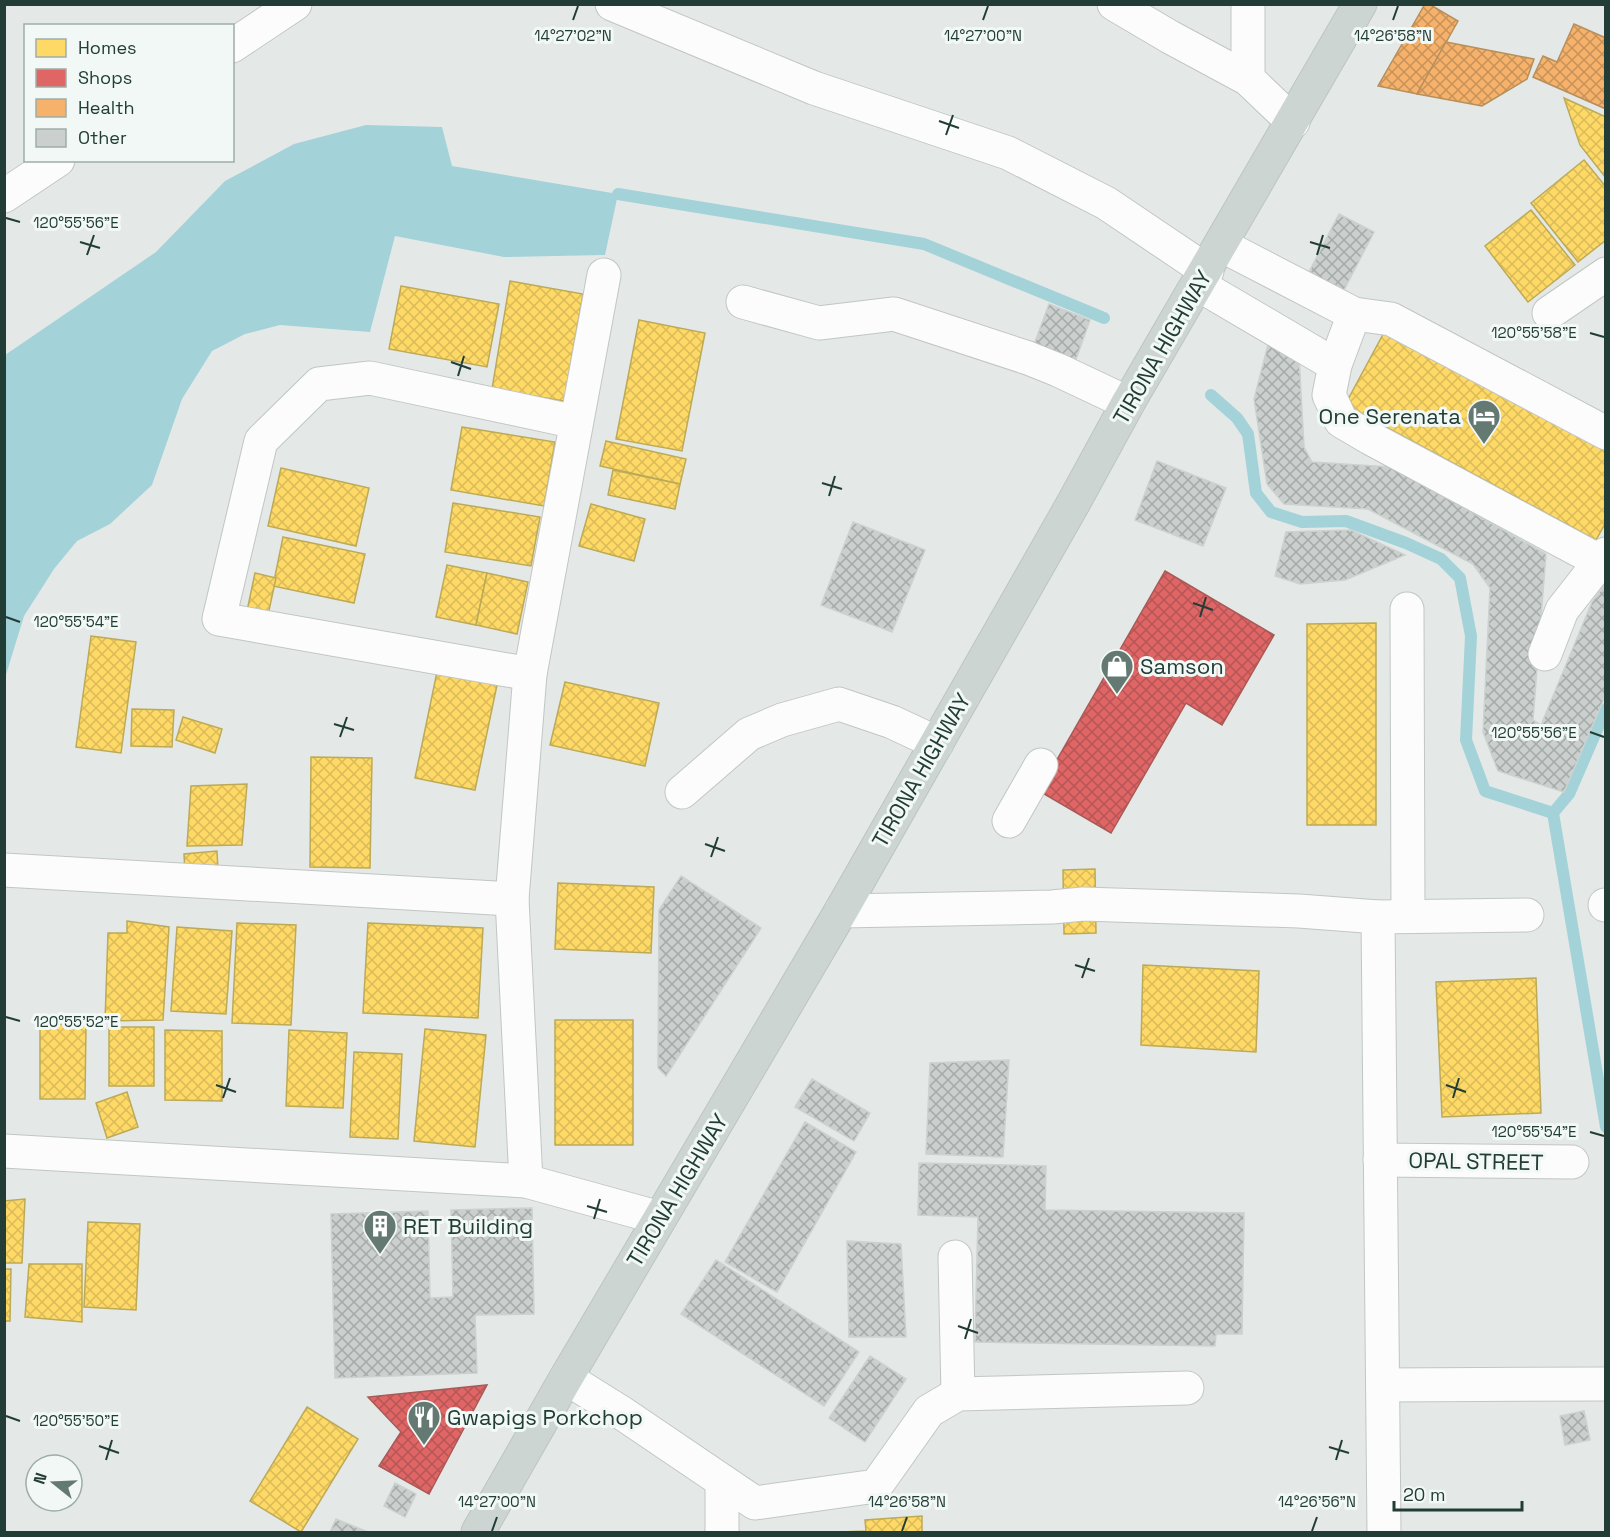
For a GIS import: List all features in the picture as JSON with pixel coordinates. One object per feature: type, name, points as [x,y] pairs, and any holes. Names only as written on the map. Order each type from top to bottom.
[{"type":"main road","name":"TIRONA HIGHWAY","points":[[478,1533],[566,1378],[841,911],[1128,403],[1360,4]]},
{"type":"street","points":[[234,45],[295,4]]},
{"type":"street","points":[[612,4],[814,88],[1008,153],[1106,203],[1209,267],[1335,365]]},
{"type":"street","points":[[1114,4],[1248,79],[1293,122]]},
{"type":"street","points":[[1248,4],[1248,79]]},
{"type":"street","points":[[4,196],[55,162]]},
{"type":"street","points":[[1209,267],[1354,314],[1391,319],[1605,433]]},
{"type":"street","points":[[1549,313],[1605,274]]},
{"type":"street","points":[[526,1181],[512,899],[530,674],[604,275]]},
{"type":"street","points":[[743,302],[819,323],[894,314],[1028,358],[1128,403]]},
{"type":"street","points":[[1354,314],[1335,365],[1329,395],[1341,421],[1603,558],[1562,610],[1545,654]]},
{"type":"street","points":[[530,674],[219,619],[261,441],[319,384],[370,378],[576,422]]},
{"type":"street","points":[[1384,1533],[1380,1160],[1407,609]]},
{"type":"street","points":[[682,792],[748,734],[782,720],[839,704],[892,722],[937,743]]},
{"type":"street","points":[[1009,820],[1041,765]]},
{"type":"street","points":[[4,870],[512,899]]},
{"type":"street","points":[[841,911],[1052,907],[1083,904],[1299,911],[1393,917],[1527,915]]},
{"type":"street","points":[[4,1151],[526,1181],[660,1218]]},
{"type":"street","name":"OPAL STREET","points":[[1380,1160],[1572,1162]]},
{"type":"street","points":[[955,1257],[958,1394]]},
{"type":"street","points":[[566,1378],[755,1503],[876,1486],[928,1411],[958,1394],[1187,1388]]},
{"type":"street","points":[[1383,1385],[1605,1384]]},
{"type":"street","points":[[722,1482],[722,1533]]},
{"type":"water","points":[[366,125],[442,127],[452,166],[618,194],[605,255],[504,257],[395,236],[370,332],[280,325],[245,334],[212,351],[182,399],[152,485],[110,524],[77,541],[54,569],[24,616],[5,678],[5,355],[156,252],[225,181],[294,144]]},
{"type":"building: Homes","points":[[1564,98],[1606,117],[1606,178],[1580,145]]},
{"type":"building: Homes","points":[[1584,160],[1606,187],[1606,240],[1578,262],[1531,203]]},
{"type":"building: Homes","points":[[1531,210],[1575,265],[1528,302],[1485,246]]},
{"type":"building: Homes","points":[[510,281],[583,294],[564,401],[492,389]]},
{"type":"building: Homes","points":[[401,286],[499,304],[487,367],[389,349]]},
{"type":"building: Homes","points":[[639,320],[705,333],[682,451],[616,439]]},
{"type":"building: Homes","points":[[1387,327],[1606,446],[1606,522],[1596,540],[1345,405]]},
{"type":"building: Homes","points":[[462,427],[555,442],[544,506],[451,490]]},
{"type":"building: Homes","points":[[606,441],[686,459],[680,484],[600,466]]},
{"type":"building: Homes","points":[[281,468],[369,488],[356,546],[268,526]]},
{"type":"building: Homes","points":[[613,470],[680,484],[675,509],[608,495]]},
{"type":"building: Homes","points":[[453,503],[540,517],[531,566],[445,552]]},
{"type":"building: Homes","points":[[591,504],[645,519],[634,561],[579,546]]},
{"type":"building: Homes","points":[[283,537],[365,554],[354,603],[273,586]]},
{"type":"building: Homes","points":[[447,565],[487,573],[476,625],[436,617]]},
{"type":"building: Homes","points":[[255,573],[276,578],[268,615],[247,611]]},
{"type":"building: Homes","points":[[487,573],[528,582],[517,634],[476,625]]},
{"type":"building: Homes","points":[[1376,623],[1376,825],[1307,825],[1307,624]]},
{"type":"building: Homes","points":[[91,636],[136,642],[121,753],[76,747]]},
{"type":"building: Homes","points":[[437,672],[497,685],[475,790],[415,778]]},
{"type":"building: Homes","points":[[565,682],[659,703],[645,766],[550,745]]},
{"type":"building: Homes","points":[[132,709],[174,710],[172,747],[131,746]]},
{"type":"building: Homes","points":[[183,717],[222,729],[215,753],[176,740]]},
{"type":"building: Homes","points":[[311,757],[372,758],[370,868],[310,867]]},
{"type":"building: Homes","points":[[247,784],[242,845],[187,846],[191,786]]},
{"type":"building: Homes","points":[[217,851],[218,871],[185,873],[184,854]]},
{"type":"building: Homes","points":[[1095,869],[1096,933],[1064,934],[1063,870]]},
{"type":"building: Homes","points":[[558,883],[654,887],[651,953],[555,949]]},
{"type":"building: Homes","points":[[127,921],[169,927],[163,1020],[105,1021],[108,933],[127,933]]},
{"type":"building: Homes","points":[[237,923],[296,925],[291,1025],[232,1023]]},
{"type":"building: Homes","points":[[368,923],[483,928],[478,1018],[363,1013]]},
{"type":"building: Homes","points":[[177,927],[232,931],[226,1014],[171,1011]]},
{"type":"building: Homes","points":[[1143,965],[1259,971],[1256,1052],[1141,1045]]},
{"type":"building: Homes","points":[[1536,978],[1541,1113],[1442,1117],[1436,982]]},
{"type":"building: Homes","points":[[555,1020],[633,1020],[633,1145],[555,1145]]},
{"type":"building: Homes","points":[[40,1024],[86,1025],[85,1099],[40,1099]]},
{"type":"building: Homes","points":[[109,1027],[154,1027],[154,1086],[109,1086]]},
{"type":"building: Homes","points":[[425,1029],[486,1035],[475,1147],[414,1141]]},
{"type":"building: Homes","points":[[165,1030],[222,1031],[222,1101],[165,1100]]},
{"type":"building: Homes","points":[[289,1030],[347,1033],[343,1108],[286,1106]]},
{"type":"building: Homes","points":[[354,1052],[402,1054],[398,1139],[350,1137]]},
{"type":"building: Homes","points":[[127,1092],[138,1127],[107,1138],[96,1103]]},
{"type":"building: Homes","points":[[25,1199],[22,1263],[4,1263],[4,1201]]},
{"type":"building: Homes","points":[[88,1222],[140,1224],[136,1310],[84,1307]]},
{"type":"building: Homes","points":[[29,1264],[82,1264],[82,1322],[25,1317]]},
{"type":"building: Homes","points":[[4,1269],[11,1269],[10,1321],[4,1321]]},
{"type":"building: Homes","points":[[307,1407],[358,1439],[301,1532],[250,1501]]},
{"type":"building: Homes","points":[[922,1516],[922,1532],[839,1532],[866,1531],[865,1520]]},
{"type":"building: Shops","points":[[1165,571],[1274,635],[1222,725],[1186,703],[1111,833],[1039,791]]},
{"type":"building: Shops","name":"Gwapigs Porkchop","points":[[487,1385],[429,1494],[379,1466],[401,1432],[368,1397]]},
{"type":"building: Health","points":[[1425,4],[1429,4],[1458,21],[1417,94],[1378,86]]},
{"type":"building: Health","points":[[1574,24],[1606,38],[1606,109],[1533,77],[1543,56],[1557,62]]},
{"type":"building: Health","points":[[1446,42],[1534,59],[1527,79],[1482,106],[1417,94]]},
{"type":"building: Other","points":[[1339,214],[1374,232],[1344,290],[1309,272]]},
{"type":"building: Other","points":[[1049,304],[1090,320],[1074,365],[1032,350]]},
{"type":"building: Other","points":[[1270,337],[1299,356],[1304,447],[1312,462],[1391,467],[1546,554],[1533,720],[1541,725],[1592,602],[1606,583],[1606,694],[1564,792],[1498,771],[1483,732],[1490,588],[1473,564],[1368,509],[1284,504],[1267,484],[1254,399]]},
{"type":"building: Other","points":[[1157,461],[1226,488],[1203,546],[1135,520]]},
{"type":"building: Other","points":[[853,522],[925,550],[892,632],[821,605]]},
{"type":"building: Other","points":[[1351,530],[1405,555],[1345,580],[1300,584],[1275,576],[1286,532]]},
{"type":"building: Other","points":[[681,876],[761,928],[666,1076],[658,1068],[659,910]]},
{"type":"building: Other","points":[[1009,1060],[1003,1157],[926,1154],[930,1063]]},
{"type":"building: Other","points":[[812,1079],[870,1113],[854,1141],[795,1107]]},
{"type":"building: Other","points":[[805,1122],[856,1152],[777,1292],[725,1262]]},
{"type":"building: Other","points":[[919,1163],[1046,1166],[1045,1210],[1244,1213],[1242,1334],[1216,1334],[1215,1346],[975,1342],[978,1217],[918,1215]]},
{"type":"building: Other","name":"RET Building","points":[[532,1208],[534,1314],[475,1315],[477,1373],[335,1378],[331,1214],[428,1211],[430,1298],[453,1297],[451,1210]]},
{"type":"building: Other","points":[[847,1241],[901,1244],[906,1337],[849,1337]]},
{"type":"building: Other","points":[[716,1260],[859,1352],[824,1406],[681,1314]]},
{"type":"building: Other","points":[[870,1356],[906,1379],[865,1442],[829,1418]]},
{"type":"building: Other","points":[[1584,1411],[1590,1440],[1565,1445],[1560,1416]]},
{"type":"building: Other","points":[[395,1483],[416,1494],[405,1517],[384,1506]]},
{"type":"building: Other","points":[[336,1519],[368,1532],[330,1532]]},
{"type":"waterway","points":[[618,194],[924,244],[1104,318]]},
{"type":"waterway","points":[[1211,395],[1237,418],[1248,434],[1256,493],[1271,512],[1302,522],[1346,521],[1406,543],[1441,559],[1460,578],[1471,636],[1466,740],[1485,791],[1553,813],[1569,794],[1606,709]]},
{"type":"waterway","points":[[1553,813],[1606,1127]]},
{"type":"place","name":"One Serenata","points":[[1484,445]]},
{"type":"place","name":"Samson","points":[[1117,695]]},
{"type":"place","name":"RET Building","points":[[380,1255]]},
{"type":"place","name":"Gwapigs Porkchop","points":[[424,1446]]}]
